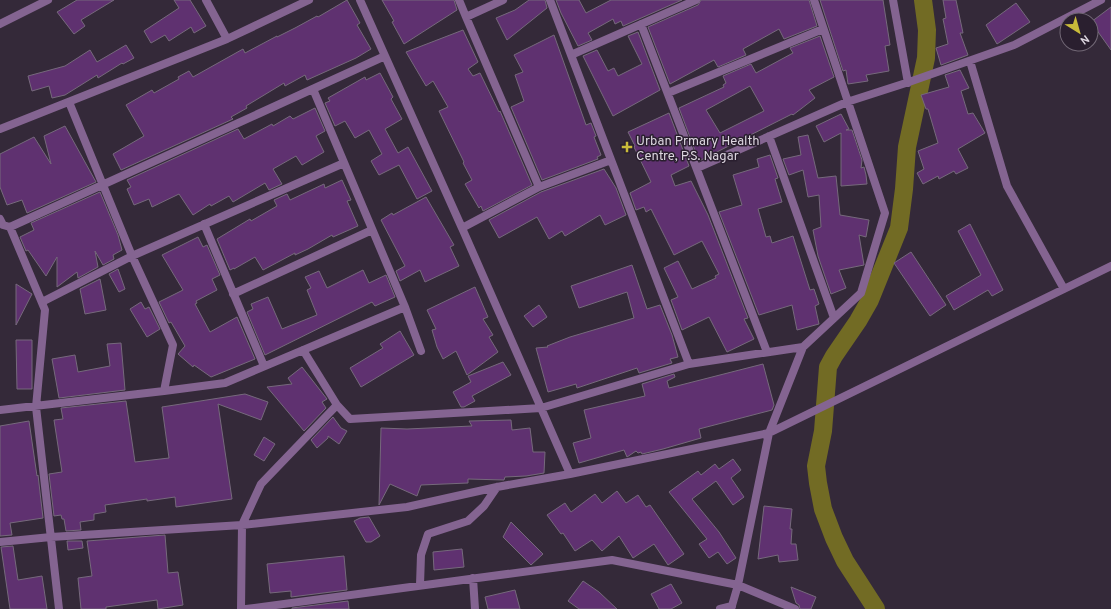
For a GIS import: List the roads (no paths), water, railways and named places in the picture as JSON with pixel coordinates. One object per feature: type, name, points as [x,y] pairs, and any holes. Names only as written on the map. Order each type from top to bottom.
[{"type":"street","points":[[0,24],[48,0]]},
{"type":"street","points":[[206,0],[226,39]]},
{"type":"street","points":[[0,129],[226,39],[310,0]]},
{"type":"street","points":[[360,0],[570,474]]},
{"type":"street","points":[[459,0],[539,187]]},
{"type":"street","points":[[466,16],[503,0]]},
{"type":"street","points":[[550,0],[689,364]]},
{"type":"street","points":[[571,55],[696,0]]},
{"type":"street","points":[[720,609],[731,607],[738,585],[769,433],[803,346],[861,294],[885,213],[814,0]]},
{"type":"street","points":[[894,0],[909,82]]},
{"type":"street","points":[[697,168],[847,102],[966,63],[1014,45],[1101,0]]},
{"type":"street","points":[[641,24],[767,352]]},
{"type":"street","points":[[668,92],[823,30]]},
{"type":"street","points":[[59,609],[36,407],[45,310],[3,224],[103,185],[385,56]]},
{"type":"street","points":[[966,63],[1007,186],[1064,289]]},
{"type":"street","points":[[314,89],[422,350]]},
{"type":"street","points":[[69,102],[132,256],[173,345],[164,391]]},
{"type":"street","points":[[769,136],[834,318]]},
{"type":"street","points":[[462,228],[539,187],[611,160]]},
{"type":"street","points":[[42,302],[132,256],[344,162]]},
{"type":"street","points":[[204,224],[264,366]]},
{"type":"street","points":[[233,294],[372,230]]},
{"type":"street","points":[[0,542],[51,537],[242,525],[407,507],[497,487],[570,474],[769,433],[1111,266]]},
{"type":"street","points":[[0,410],[225,383],[405,307]]},
{"type":"street","points":[[303,350],[337,405],[350,419],[541,408],[689,364],[803,346]]},
{"type":"street","points":[[241,609],[242,525],[261,484],[337,405]]},
{"type":"street","points":[[420,586],[421,555],[428,534],[468,521],[484,506],[497,487]]},
{"type":"street","points":[[246,609],[612,560],[738,585],[795,609]]},
{"type":"street","points":[[473,578],[475,609]]},
{"type":"waterway","points":[[876,609],[845,561],[834,538],[823,509],[816,466],[823,431],[828,367],[870,300],[899,228],[907,147],[926,58],[927,30],[923,0]]},
{"type":"place","name":"Urban Prmary Health Centre, P.S. Nagar","points":[[627,147]]}]
